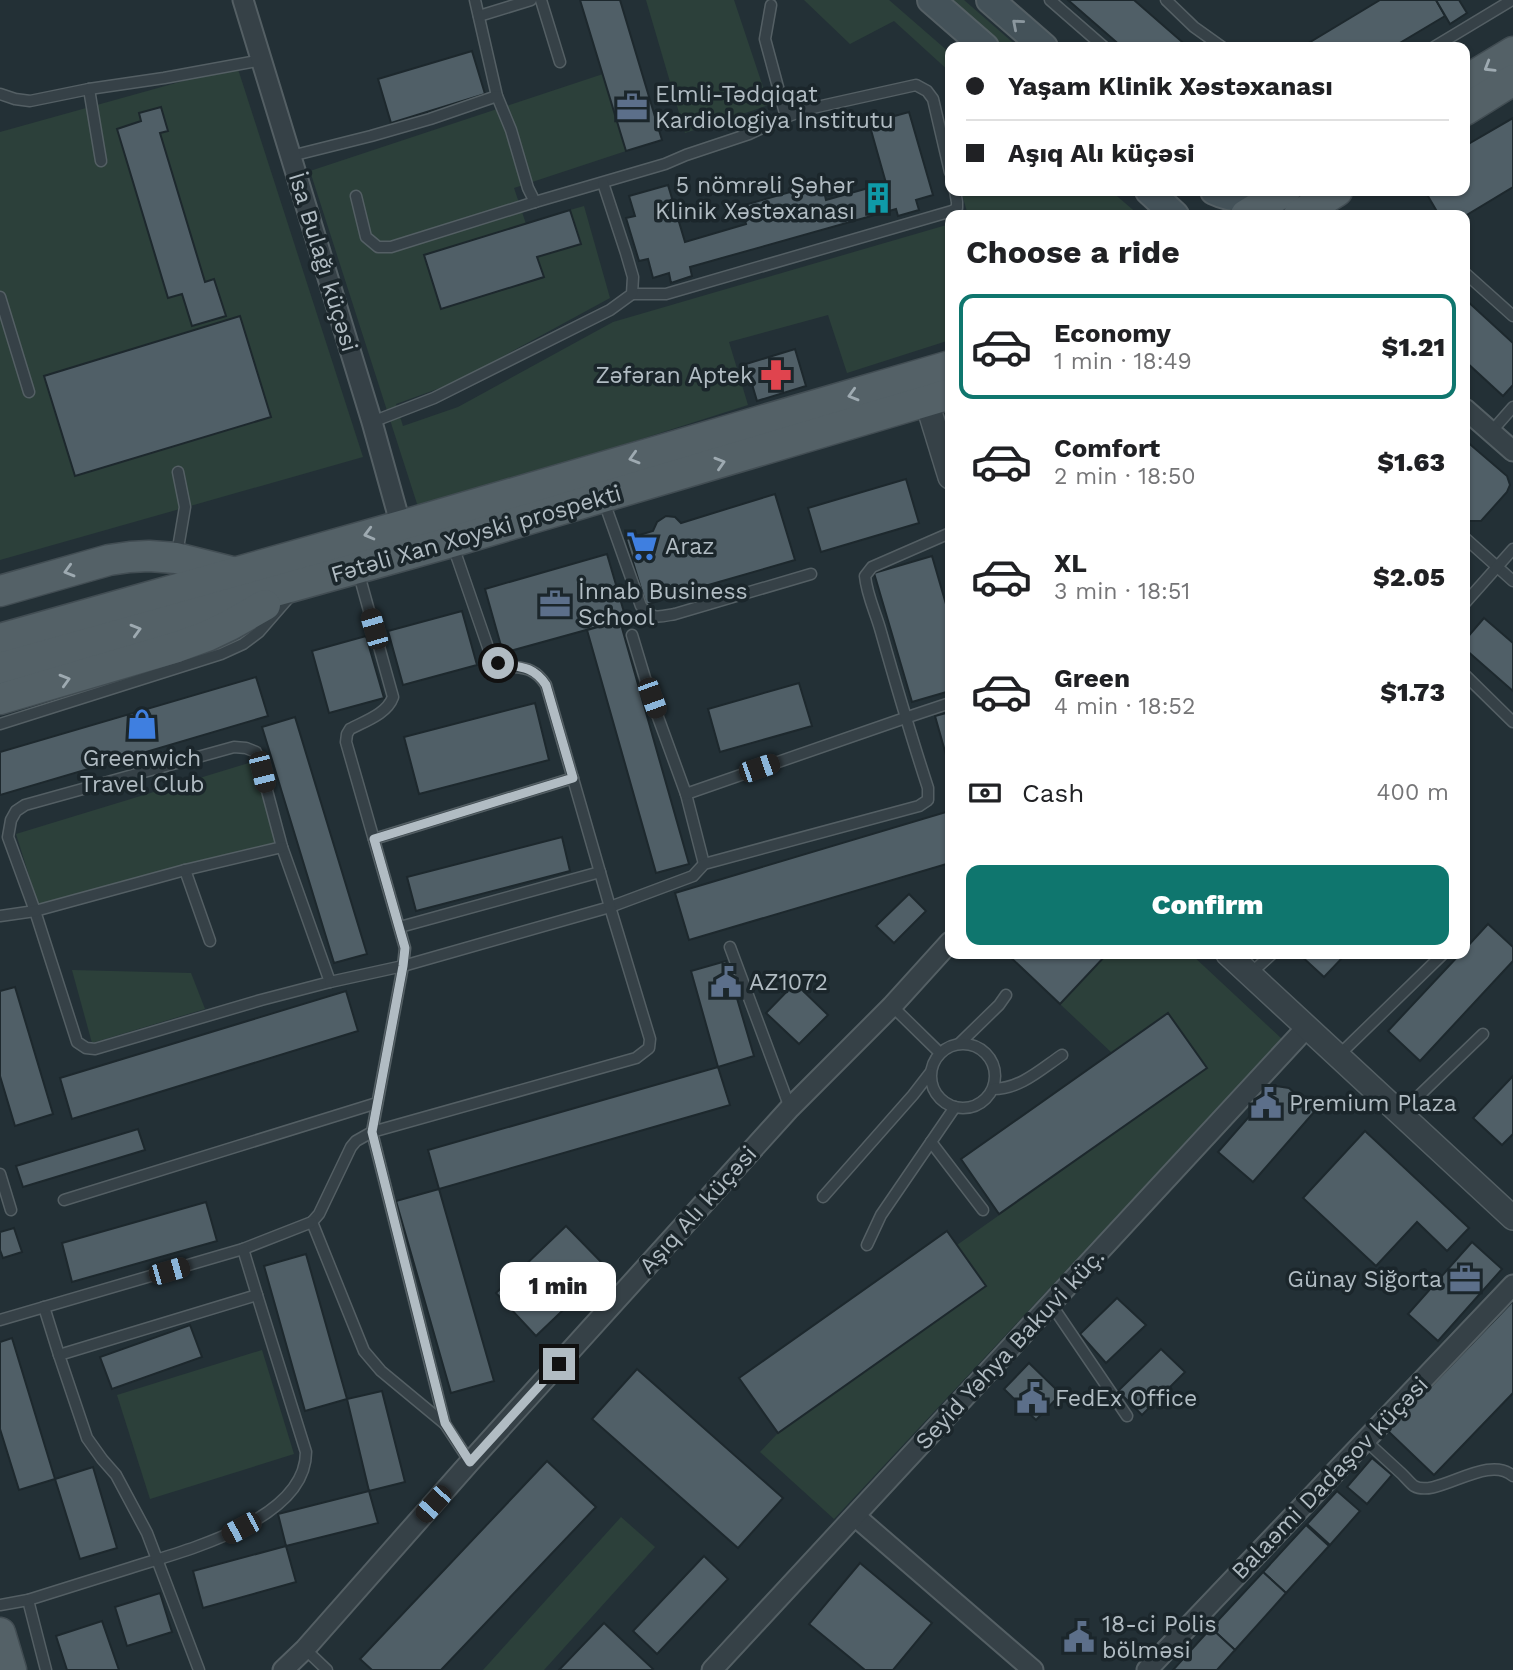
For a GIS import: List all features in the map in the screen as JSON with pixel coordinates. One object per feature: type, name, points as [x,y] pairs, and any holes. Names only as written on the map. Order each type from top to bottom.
[{"type":"main road","points":[[931,0],[979,42]]},
{"type":"main road","points":[[991,0],[1038,42]]},
{"type":"main road","points":[[1470,78],[1513,52]]},
{"type":"main road","points":[[1470,107],[1512,82]]},
{"type":"main road","points":[[1228,196],[1247,199],[1266,196]]},
{"type":"main road","points":[[1254,210],[1275,196]]},
{"type":"main road","points":[[1307,210],[1329,196]]},
{"type":"main road","name":"Fətəli Xan Xoyski prospekti","points":[[0,668],[603,498],[932,390],[945,373]]},
{"type":"main road","name":"Fətəli Xan Xoyski prospekti","points":[[0,639],[401,526],[932,390]]},
{"type":"main road","points":[[0,591],[109,559],[149,556],[176,558],[232,572]]},
{"type":"main road","points":[[0,699],[197,640],[230,625],[302,583]]},
{"type":"main road","points":[[0,1633],[11,1670]]},
{"type":"street","name":"İsa Bulağı küçəsi","points":[[243,0],[372,422],[401,526]]},
{"type":"street","points":[[932,390],[944,432]]},
{"type":"street","points":[[1470,413],[1513,451]]},
{"type":"street","name":"Aşıq Alı küçəsi","points":[[283,1670],[305,1649],[790,1108],[892,1006],[945,948]]},
{"type":"street","points":[[1234,959],[1513,1218]]},
{"type":"street","name":"Seyid Yəhya Bakuvi küç.","points":[[712,1670],[1307,1027]]},
{"type":"street","name":"Balaəmi Dadaşov küçəsi","points":[[1147,1670],[1513,1284]]},
{"type":"street","points":[[855,1516],[1033,1670]]},
{"type":"lane","points":[[475,0],[497,96],[535,202]]},
{"type":"lane","points":[[479,16],[531,0]]},
{"type":"lane","points":[[541,0],[560,62]]},
{"type":"lane","points":[[1050,0],[1098,42]]},
{"type":"lane","points":[[1166,0],[1194,27],[1215,42]]},
{"type":"lane","points":[[1442,42],[1512,0]]},
{"type":"lane","points":[[771,5],[765,39],[786,117]]},
{"type":"lane","points":[[0,94],[30,101],[261,60]]},
{"type":"lane","points":[[356,196],[366,237],[378,247],[391,247],[665,164],[749,134],[808,109],[916,85],[927,90],[933,99],[945,151]]},
{"type":"lane","points":[[89,89],[102,161]]},
{"type":"lane","points":[[291,156],[430,119],[497,96]]},
{"type":"lane","points":[[603,183],[633,277],[632,294]]},
{"type":"lane","points":[[372,422],[434,398],[610,310],[632,294],[666,294],[945,213]]},
{"type":"lane","points":[[1470,277],[1513,316]]},
{"type":"lane","points":[[0,297],[29,392]]},
{"type":"lane","points":[[1491,432],[1513,407]]},
{"type":"lane","points":[[176,558],[185,507],[178,472]]},
{"type":"lane","points":[[603,498],[641,606],[649,615],[660,617],[675,614],[811,574]]},
{"type":"lane","points":[[330,982],[282,847],[256,752],[234,747],[25,805],[16,811],[11,820],[8,837],[78,1042],[86,1048],[95,1049],[261,1000],[403,966],[610,907],[693,876],[704,864],[919,806],[928,800],[928,788],[867,591],[865,576],[872,567],[945,535]]},
{"type":"lane","points":[[0,1320],[243,1249],[313,1222],[351,1147],[372,1132],[636,1058],[649,1048],[650,1039],[546,685],[540,675],[529,668],[498,663],[492,659],[451,542]]},
{"type":"lane","points":[[1470,543],[1513,581]]},
{"type":"lane","points":[[1470,597],[1513,548]]},
{"type":"lane","points":[[357,568],[393,697],[384,710],[350,729],[346,734],[346,742],[405,948],[372,1132],[445,1423]]},
{"type":"lane","points":[[0,724],[221,654],[243,644],[259,632],[302,583]]},
{"type":"lane","points":[[632,635],[686,794],[704,864]]},
{"type":"lane","points":[[1470,680],[1513,722]]},
{"type":"lane","points":[[686,794],[945,705]]},
{"type":"lane","points":[[374,839],[573,778]]},
{"type":"lane","points":[[0,916],[35,911],[282,847]]},
{"type":"lane","points":[[185,870],[210,941]]},
{"type":"lane","points":[[400,927],[600,872]]},
{"type":"lane","points":[[730,947],[790,1108]]},
{"type":"lane","points":[[1250,974],[1266,959]]},
{"type":"lane","points":[[1338,1055],[1438,959]]},
{"type":"lane","points":[[960,1043],[1006,995]]},
{"type":"lane","points":[[892,1006],[940,1053]]},
{"type":"lane","points":[[1401,1113],[1483,1034]]},
{"type":"lane","points":[[960,1043],[982,1049],[990,1057],[996,1078],[993,1090],[986,1099],[966,1108],[944,1103],[931,1084],[933,1062],[949,1046],[960,1043]]},
{"type":"lane","points":[[993,1090],[1022,1083],[1062,1055]]},
{"type":"lane","points":[[822,1197],[914,1095],[930,1073]]},
{"type":"lane","points":[[64,1200],[377,1103]]},
{"type":"lane","points":[[867,1245],[881,1215],[955,1107]]},
{"type":"lane","points":[[931,1142],[983,1210]]},
{"type":"lane","points":[[0,1174],[10,1210]]},
{"type":"lane","points":[[313,1222],[365,1351],[381,1371],[445,1423],[470,1462]]},
{"type":"lane","points":[[0,1605],[28,1600],[223,1538],[258,1519],[290,1494],[306,1465],[306,1452],[243,1249]]},
{"type":"lane","points":[[59,1355],[257,1295]]},
{"type":"lane","points":[[1051,1304],[1127,1416]]},
{"type":"lane","points":[[44,1307],[86,1438],[116,1475],[147,1533],[199,1670]]},
{"type":"lane","points":[[1366,1441],[1415,1487],[1427,1489],[1498,1469],[1513,1476]]},
{"type":"lane","points":[[28,1600],[46,1670]]},
{"type":"lane","points":[[305,1649],[327,1670]]},
{"type":"green space","points":[[646,0],[734,0],[769,105],[685,133]]},
{"type":"green space","points":[[804,0],[889,0],[945,49],[945,67],[894,21],[850,44]]},
{"type":"green space","points":[[946,0],[964,0],[1012,42],[994,42]]},
{"type":"green space","points":[[237,66],[363,457],[0,560],[0,132]]},
{"type":"green space","points":[[603,74],[626,151],[514,188],[526,224],[424,255],[441,309],[544,278],[537,257],[580,244],[570,210],[584,206],[610,298],[454,383],[396,404],[403,426],[458,407],[613,322],[945,225],[945,342],[847,373],[828,315],[729,342],[748,405],[419,510],[310,171]]},
{"type":"green space","points":[[962,196],[1117,196],[1133,210],[967,210]]},
{"type":"green space","points":[[252,762],[277,843],[41,914],[16,834]]},
{"type":"green space","points":[[1102,959],[1196,959],[1282,1039],[834,1519],[760,1452],[778,1433],[985,1287],[957,1245],[1207,1068],[1168,1013],[1112,1053],[1060,1004]]},
{"type":"green space","points":[[72,970],[191,973],[205,1009],[92,1043]]},
{"type":"green space","points":[[262,1350],[294,1454],[150,1499],[117,1395]]},
{"type":"green space","points":[[621,1517],[655,1547],[544,1670],[483,1670]]},
{"type":"building","name":"Elmli-Tədqiqat Kardiologiya İnstitutu","points":[[580,0],[620,0],[662,140],[626,151]]},
{"type":"building","points":[[1068,0],[1134,0],[1182,42],[1116,42]]},
{"type":"building","points":[[1380,0],[1436,0],[1445,16],[1401,42],[1310,42]]},
{"type":"building","points":[[1436,0],[1459,0],[1467,13],[1450,24]]},
{"type":"building","points":[[472,51],[485,94],[391,123],[378,79]]},
{"type":"building","points":[[161,107],[168,131],[160,133],[205,282],[214,279],[226,316],[192,326],[182,294],[168,298],[117,129],[141,121],[139,113]]},
{"type":"building","name":"5 nömrəli Şəhər Klinik Xəstəxanası","points":[[909,112],[933,195],[916,200],[919,210],[898,216],[896,209],[690,267],[692,276],[671,283],[669,273],[653,278],[648,259],[639,261],[626,218],[635,216],[629,196],[668,185],[685,242],[746,224],[741,206],[822,183],[826,200],[886,183],[869,123]]},
{"type":"building","points":[[1513,118],[1513,187],[1470,213],[1470,210],[1436,210],[1428,196],[1470,196],[1470,143]]},
{"type":"building","points":[[570,210],[581,244],[537,257],[544,277],[441,309],[424,255]]},
{"type":"building","points":[[1470,304],[1513,343],[1513,385],[1503,396],[1470,366]]},
{"type":"building","points":[[240,316],[271,417],[75,476],[44,376]]},
{"type":"building","name":"Zəfəran Aptek","points":[[795,349],[806,386],[757,401],[746,364]]},
{"type":"building","points":[[1470,444],[1507,476],[1510,485],[1481,521],[1470,521]]},
{"type":"building","points":[[906,479],[919,523],[821,552],[808,508]]},
{"type":"building","points":[[775,494],[795,560],[698,588],[688,596],[676,595],[646,605],[626,539],[653,531],[657,522],[666,516],[675,517],[681,523]]},
{"type":"building","name":"İnnab Business School","points":[[607,554],[626,619],[503,653],[485,589]]},
{"type":"building","points":[[932,556],[945,601],[945,692],[912,702],[874,573]]},
{"type":"building","points":[[462,611],[477,665],[403,685],[388,631]]},
{"type":"building","points":[[1484,618],[1513,643],[1513,691],[1470,653],[1470,634]]},
{"type":"building","points":[[620,621],[689,864],[656,873],[587,630]]},
{"type":"building","points":[[366,636],[384,698],[329,713],[312,651]]},
{"type":"building","points":[[256,677],[268,716],[0,795],[0,752]]},
{"type":"building","points":[[799,683],[812,726],[720,752],[708,709]]},
{"type":"building","points":[[535,703],[549,760],[419,794],[404,737]]},
{"type":"building","points":[[945,713],[945,751],[935,716]]},
{"type":"building","points":[[295,717],[367,954],[334,963],[262,727]]},
{"type":"building","points":[[945,812],[945,864],[689,940],[675,893]]},
{"type":"building","points":[[562,837],[570,871],[416,911],[407,877]]},
{"type":"building","points":[[909,894],[926,911],[894,943],[876,926]]},
{"type":"building","points":[[1488,924],[1513,947],[1513,961],[1420,1061],[1388,1031],[1455,959],[1470,959],[1470,944]]},
{"type":"building","points":[[1012,959],[1102,959],[1060,1004]]},
{"type":"building","points":[[1304,959],[1341,959],[1324,977]]},
{"type":"building","points":[[726,961],[754,1056],[718,1067],[691,971]]},
{"type":"building","points":[[795,983],[828,1015],[799,1044],[766,1013]]},
{"type":"building","points":[[15,987],[53,1114],[15,1126],[0,1076],[0,991]]},
{"type":"building","points":[[346,991],[358,1031],[72,1119],[60,1078]]},
{"type":"building","points":[[1168,1013],[1207,1068],[999,1214],[961,1159]]},
{"type":"building","points":[[718,1067],[730,1105],[439,1189],[428,1150]]},
{"type":"building","points":[[1513,1076],[1513,1134],[1502,1145],[1473,1118]]},
{"type":"building","points":[[1276,1086],[1289,1088],[1315,1111],[1253,1182],[1218,1152]]},
{"type":"building","points":[[138,1129],[145,1150],[23,1187],[16,1166]]},
{"type":"building","points":[[1365,1131],[1469,1228],[1447,1251],[1417,1222],[1376,1266],[1303,1198]]},
{"type":"building","points":[[439,1189],[494,1381],[451,1393],[396,1201]]},
{"type":"building","points":[[206,1202],[217,1241],[72,1282],[62,1243]]},
{"type":"building","points":[[566,1226],[607,1268],[536,1336],[496,1293]]},
{"type":"building","points":[[14,1228],[22,1252],[3,1258],[0,1232]]},
{"type":"building","points":[[947,1231],[986,1286],[778,1433],[739,1378]]},
{"type":"building","points":[[1472,1242],[1502,1269],[1438,1341],[1408,1314]]},
{"type":"building","points":[[306,1254],[347,1399],[305,1411],[264,1266]]},
{"type":"building","points":[[1117,1298],[1146,1325],[1106,1363],[1080,1334]]},
{"type":"building","points":[[1513,1301],[1513,1393],[1434,1475],[1388,1431]]},
{"type":"building","points":[[190,1325],[202,1357],[112,1389],[100,1357]]},
{"type":"building","points":[[12,1338],[55,1479],[19,1490],[0,1429],[0,1342]]},
{"type":"building","points":[[1161,1349],[1185,1372],[1142,1415],[1118,1391]]},
{"type":"building","points":[[1029,1363],[1061,1394],[1036,1420],[1004,1389]]},
{"type":"building","points":[[637,1369],[783,1498],[738,1548],[592,1419]]},
{"type":"building","points":[[382,1391],[405,1482],[369,1491],[347,1399]]},
{"type":"building","points":[[1372,1458],[1392,1475],[1367,1504],[1347,1487]]},
{"type":"building","points":[[547,1461],[596,1507],[441,1670],[372,1670],[360,1659]]},
{"type":"building","points":[[93,1467],[117,1548],[80,1559],[55,1479]]},
{"type":"building","points":[[369,1491],[378,1523],[286,1546],[278,1514]]},
{"type":"building","points":[[1337,1491],[1360,1511],[1330,1545],[1307,1524]]},
{"type":"building","points":[[1306,1525],[1329,1546],[1286,1593],[1263,1572]]},
{"type":"building","points":[[286,1546],[296,1582],[203,1608],[193,1571]]},
{"type":"building","points":[[704,1556],[728,1579],[657,1654],[633,1631]]},
{"type":"building","points":[[860,1563],[932,1623],[893,1670],[865,1670],[809,1624]]},
{"type":"building","points":[[1263,1572],[1286,1593],[1235,1650],[1211,1628]]},
{"type":"building","points":[[160,1593],[172,1632],[127,1646],[115,1607]]},
{"type":"building","points":[[102,1621],[119,1670],[67,1670],[56,1636]]},
{"type":"building","points":[[604,1623],[653,1669],[559,1670]]},
{"type":"building","points":[[1211,1628],[1235,1650],[1217,1670],[1173,1670]]},
{"type":"place","name":"Elmli-Tədqiqat Kardiologiya İnstitutu","points":[[632,107]]},
{"type":"place","name":"5 nömrəli Şəhər Klinik Xəstəxanası","points":[[878,198]]},
{"type":"place","name":"Zəfəran Aptek","points":[[776,375]]},
{"type":"place","name":"Araz","points":[[642,546]]},
{"type":"place","name":"İnnab Business School","points":[[555,604]]},
{"type":"place","name":"Greenwich Travel Club","points":[[142,724]]},
{"type":"place","name":"AZ1072","points":[[726,982]]},
{"type":"place","name":"Premium Plaza","points":[[1266,1103]]},
{"type":"place","name":"Günay Siğorta","points":[[1465,1279]]},
{"type":"place","name":"FedEx Office","points":[[1032,1398]]},
{"type":"place","name":"18-ci Polis bölməsi","points":[[1079,1637]]},
{"type":"route","points":[[498,663],[529,668],[540,675],[546,685],[573,778],[374,839],[405,948],[372,1132],[445,1423],[470,1462],[559,1364]]}]
